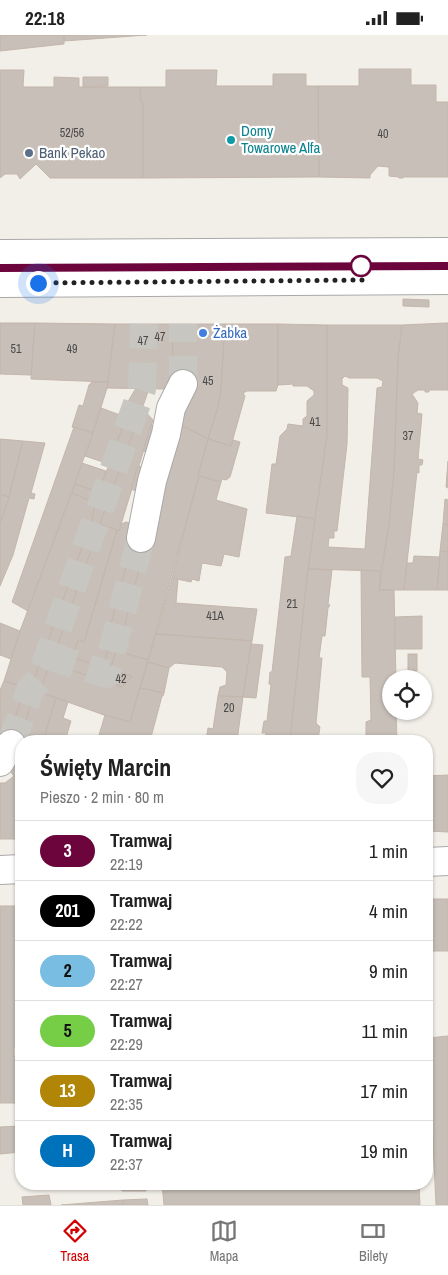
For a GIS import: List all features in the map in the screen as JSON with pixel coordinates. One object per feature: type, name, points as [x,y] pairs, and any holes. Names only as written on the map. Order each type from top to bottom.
[{"type":"street","points":[[0,254],[448,252]]},
{"type":"street","points":[[0,283],[448,280]]},
{"type":"street","points":[[141,538],[152,481],[166,434],[171,408],[183,383]]},
{"type":"street","points":[[433,862],[448,861]]},
{"type":"street","points":[[0,870],[15,869]]},
{"type":"building","points":[[0,35],[64,35],[64,44],[0,51]]},
{"type":"building","points":[[64,35],[147,35],[64,41]]},
{"type":"building","name":"Domy Towarowe Alfa","points":[[359,69],[411,69],[411,85],[436,85],[436,102],[448,102],[448,177],[399,178],[389,176],[389,167],[378,166],[370,175],[370,178],[319,177],[318,86],[359,86]]},
{"type":"building","points":[[0,70],[24,70],[23,87],[54,87],[54,77],[79,78],[79,87],[140,87],[141,102],[143,102],[143,178],[50,178],[36,164],[20,179],[17,174],[5,174],[0,178]]},
{"type":"building","name":"Domy Towarowe Alfa","points":[[166,70],[217,70],[216,86],[273,86],[273,74],[306,74],[306,86],[318,86],[319,177],[143,178],[143,102],[141,102],[140,87],[166,87]]},
{"type":"building","points":[[83,77],[108,77],[108,86],[83,87]]},
{"type":"building","points":[[403,299],[429,300],[429,307],[403,306]]},
{"type":"building","points":[[0,323],[35,323],[31,375],[0,374]]},
{"type":"building","points":[[35,323],[115,324],[108,382],[31,379]]},
{"type":"building","points":[[448,323],[448,390],[429,390],[429,392],[425,392],[425,390],[418,390],[412,394],[418,403],[417,413],[422,414],[418,459],[423,460],[422,465],[419,465],[419,473],[417,472],[404,590],[379,590],[389,524],[394,470],[398,356],[402,325]]},
{"type":"building","points":[[115,324],[172,324],[173,358],[168,384],[165,384],[165,389],[107,388]]},
{"type":"building","points":[[172,324],[225,324],[221,390],[208,439],[177,423],[168,384],[173,358]]},
{"type":"building","points":[[225,324],[278,324],[278,385],[276,391],[247,391],[243,393],[245,396],[231,446],[208,439],[221,390]]},
{"type":"building","points":[[278,324],[327,325],[327,436],[315,519],[266,513],[272,464],[276,464],[280,436],[287,429],[288,424],[303,426],[303,419],[307,416],[307,401],[314,395],[314,391],[307,386],[293,386],[293,384],[278,385]]},
{"type":"building","points":[[327,325],[402,325],[398,356],[394,470],[389,524],[381,571],[308,569],[327,436]],"holes":[[[345,376],[349,378],[377,378],[383,381],[382,387],[377,388],[365,549],[328,547],[329,538],[334,538],[334,531],[337,531],[347,444],[348,388],[342,385],[342,379]]]},
{"type":"building","points":[[92,382],[108,382],[93,433],[72,427],[79,405],[83,406],[89,385]]},
{"type":"building","points":[[136,388],[149,389],[55,653],[99,666],[104,664],[108,647],[105,646],[134,536],[153,521],[118,651],[116,651],[111,667],[114,671],[132,676],[122,687],[50,663],[40,692],[35,691],[22,733],[20,732],[19,735],[15,735],[15,745],[6,743],[25,688],[23,687],[34,679],[92,520],[95,503],[72,493],[75,484],[99,492],[124,423],[120,415]]},
{"type":"building","points":[[101,408],[120,415],[124,423],[109,464],[85,456]]},
{"type":"building","points":[[142,408],[153,420],[119,531],[100,524]]},
{"type":"building","points":[[177,423],[208,439],[148,660],[118,651]]},
{"type":"building","points":[[151,425],[156,426],[148,453],[143,451]]},
{"type":"building","points":[[74,427],[93,433],[28,611],[12,602]]},
{"type":"building","points":[[0,439],[23,441],[9,497],[0,494]]},
{"type":"building","points":[[208,439],[231,446],[233,440],[240,442],[230,477],[226,480],[222,479],[221,482],[198,476]]},
{"type":"building","points":[[23,441],[45,443],[31,493],[35,494],[34,499],[29,498],[13,555],[0,586],[0,523],[9,497]]},
{"type":"building","points":[[448,461],[448,488],[446,487]]},
{"type":"building","points":[[82,463],[106,471],[99,492],[75,484]]},
{"type":"building","points":[[138,466],[144,468],[136,491],[131,489]]},
{"type":"building","points":[[199,476],[221,482],[216,500],[247,509],[239,557],[224,554],[221,566],[202,563],[199,581],[192,579],[191,582],[172,578]]},
{"type":"building","points":[[72,493],[95,503],[92,520],[34,679],[23,687],[4,681],[20,631]]},
{"type":"building","points":[[0,494],[9,497],[0,523]]},
{"type":"building","points":[[445,499],[448,500],[448,525],[443,524]]},
{"type":"building","points":[[297,516],[315,519],[291,735],[266,735],[266,733],[262,733],[264,721],[267,721],[271,685],[269,684],[270,672],[272,672],[285,557],[291,556]]},
{"type":"building","points":[[126,522],[134,524],[136,529],[105,646],[108,647],[104,664],[99,666],[72,657],[78,640],[84,642],[117,530],[119,531],[121,524]]},
{"type":"building","points":[[100,524],[117,530],[84,642],[78,640],[72,657],[55,653]]},
{"type":"building","points":[[443,524],[448,525],[448,552],[440,551]]},
{"type":"building","points":[[440,551],[448,552],[448,590],[437,590]]},
{"type":"building","points":[[414,556],[440,557],[437,590],[404,590],[407,563],[413,563]]},
{"type":"building","points":[[308,569],[332,570],[328,604],[330,605],[325,636],[322,636],[319,658],[322,658],[316,723],[320,727],[319,735],[291,735]]},
{"type":"building","points":[[361,570],[381,571],[379,590],[394,590],[396,670],[382,670],[382,720],[396,720],[397,735],[366,735],[366,722],[371,720],[370,677],[362,677]]},
{"type":"building","points":[[172,578],[178,579],[176,603],[257,609],[252,641],[156,634]]},
{"type":"building","points":[[422,616],[422,649],[395,649],[395,617]]},
{"type":"building","points":[[0,623],[20,631],[11,659],[0,655]]},
{"type":"building","points":[[156,634],[252,641],[243,697],[218,696],[220,687],[226,685],[227,672],[222,667],[175,663],[169,668],[148,662]]},
{"type":"building","points":[[251,644],[263,645],[256,698],[243,697]]},
{"type":"building","points":[[116,651],[148,660],[130,722],[104,715],[40,692],[50,663],[122,687],[132,676],[114,671],[111,667]]},
{"type":"building","points":[[408,654],[417,654],[417,670],[408,670]]},
{"type":"building","points":[[148,662],[169,668],[164,693],[140,688]]},
{"type":"building","points":[[4,681],[25,688],[2,756],[0,757],[0,690]]},
{"type":"building","points":[[140,688],[164,693],[152,735],[99,735],[105,715],[130,722]]},
{"type":"building","points":[[35,691],[56,698],[45,735],[19,735],[20,732],[22,733]]},
{"type":"building","points":[[218,696],[243,697],[238,735],[207,735],[208,728],[213,729]]},
{"type":"building","points":[[56,698],[68,702],[63,718],[71,721],[67,735],[45,735]]},
{"type":"building","points":[[15,745],[15,839],[0,839],[0,783],[5,783],[14,776],[10,771]]},
{"type":"building","points":[[448,775],[448,832],[433,831],[433,776]]},
{"type":"building","points":[[433,899],[448,899],[448,951],[433,951]]},
{"type":"building","points":[[0,906],[15,906],[15,1103],[0,1103]]},
{"type":"building","points":[[448,1036],[448,1205],[436,1205],[433,1142],[433,1038]]},
{"type":"building","points":[[15,1126],[15,1153],[0,1154],[0,1127]]},
{"type":"building","points":[[122,1190],[146,1190],[146,1191]]},
{"type":"building","points":[[163,1190],[419,1190],[420,1205],[164,1205]]},
{"type":"building","points":[[49,1195],[51,1205],[23,1205],[22,1197]]},
{"type":"building","points":[[147,1199],[148,1205],[123,1205],[123,1200]]},
{"type":"building","points":[[123,1200],[123,1205],[61,1205]]},
{"type":"tunnel","points":[[11,744],[30,690],[40,679],[142,389],[144,324]]},
{"type":"tunnel","points":[[183,324],[183,384]]},
{"type":"tunnel","points":[[48,656],[106,674],[141,538]]},
{"type":"tram line","points":[[0,268],[448,266]]},
{"type":"tram line","name":"3","points":[[0,268],[448,266]]},
{"type":"place","name":"Domy Towarowe Alfa","points":[[231,140]]},
{"type":"place","name":"Bank Pekao","points":[[29,153]]},
{"type":"place","name":"Żabka","points":[[203,333]]},
{"type":"route","points":[[38,283],[364,280],[361,266]]}]
